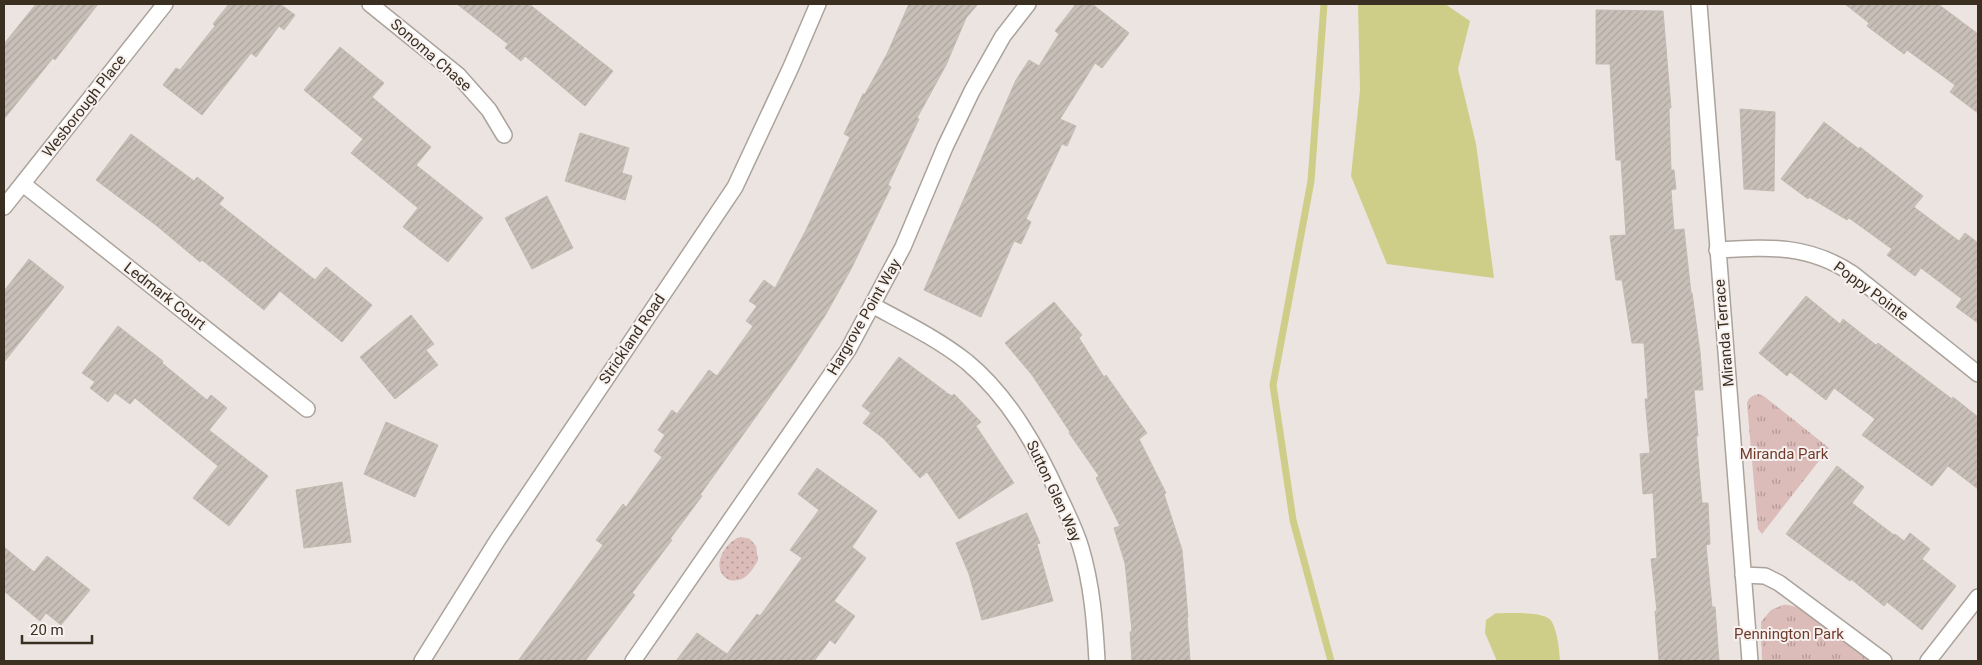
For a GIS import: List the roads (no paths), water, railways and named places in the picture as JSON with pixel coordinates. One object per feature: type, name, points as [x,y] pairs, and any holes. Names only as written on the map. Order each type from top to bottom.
[{"type":"street","name":"Wesborough Place","points":[[4,207],[165,4]]},
{"type":"street","name":"Sonoma Chase","points":[[370,4],[458,75],[489,110],[504,135]]},
{"type":"street","name":"Strickland Road","points":[[422,661],[497,541],[735,188],[792,66],[818,4]]},
{"type":"street","name":"Hargrove Point Way","points":[[633,661],[848,350],[903,247],[945,147],[972,91],[1003,36],[1028,4]]},
{"type":"street","name":"Miranda Terrace","points":[[1699,4],[1750,661]]},
{"type":"street","name":"Ledmark Court","points":[[23,184],[307,409]]},
{"type":"street","name":"Poppy Pointe","points":[[1717,250],[1760,247],[1790,249],[1815,254],[1837,263],[1978,374]]},
{"type":"street","name":"Sutton Glen Way","points":[[872,306],[929,336],[968,363],[1006,403],[1020,423],[1051,478],[1081,549],[1093,605],[1097,661]]},
{"type":"street","points":[[1743,575],[1765,576],[1780,583],[1884,661]]},
{"type":"street","points":[[1928,661],[1978,598]]},
{"type":"waterway","points":[[1324,4],[1311,181],[1273,385],[1293,520],[1331,661]]},
{"type":"park label","name":"Miranda Park","points":[[1784,454]]},
{"type":"park label","name":"Pennington Park","points":[[1789,634]]}]
